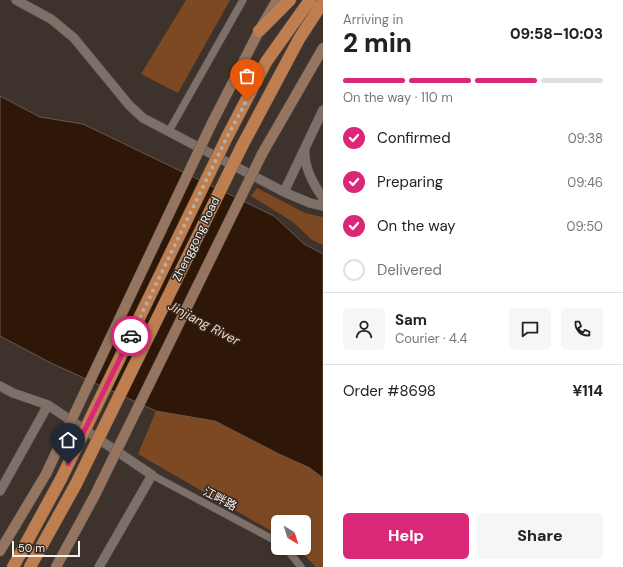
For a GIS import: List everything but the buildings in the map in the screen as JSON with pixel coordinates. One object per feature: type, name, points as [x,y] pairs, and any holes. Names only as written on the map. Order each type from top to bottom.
[{"type":"highway","points":[[259,31],[290,0]]},
{"type":"highway","name":"Zhenggong Road","points":[[13,567],[61,479],[227,137],[266,62],[310,0]]},
{"type":"highway","name":"Zhenggong Road","points":[[30,567],[76,484],[242,146],[299,39],[323,2]]},
{"type":"main road","points":[[0,551],[46,474],[211,125],[259,31],[277,0]]},
{"type":"main road","points":[[56,567],[95,495],[262,154],[323,48]]},
{"type":"street","points":[[16,0],[50,19],[74,38],[129,105],[143,118],[284,192],[310,203],[323,206]]},
{"type":"street","points":[[169,131],[242,0]]},
{"type":"street","points":[[284,192],[323,110]]},
{"type":"street","points":[[306,144],[304,156],[313,185],[323,198]]},
{"type":"street","points":[[0,386],[13,393],[48,405],[152,476],[99,567]]},
{"type":"street","points":[[0,491],[48,405]]},
{"type":"street","name":"江畔路","points":[[152,476],[271,538]]},
{"type":"street","points":[[292,555],[301,567]]},
{"type":"shaded area","points":[[186,0],[230,0],[178,93],[141,74]]},
{"type":"shaded area","points":[[257,188],[305,213],[323,217],[323,245],[312,240],[293,222],[251,196]]},
{"type":"shaded area","points":[[156,411],[215,421],[310,468],[323,478],[323,567],[316,567],[304,555],[311,555],[311,515],[271,515],[271,531],[138,454]]},
{"type":"water","name":"Jinjiang River","points":[[0,96],[40,117],[83,124],[274,216],[304,244],[323,254],[323,478],[310,468],[215,421],[156,411],[51,363],[0,336]]},
{"type":"way so far","points":[[131,336],[227,137],[247,100]]},
{"type":"route","points":[[68,464],[131,336]]}]
